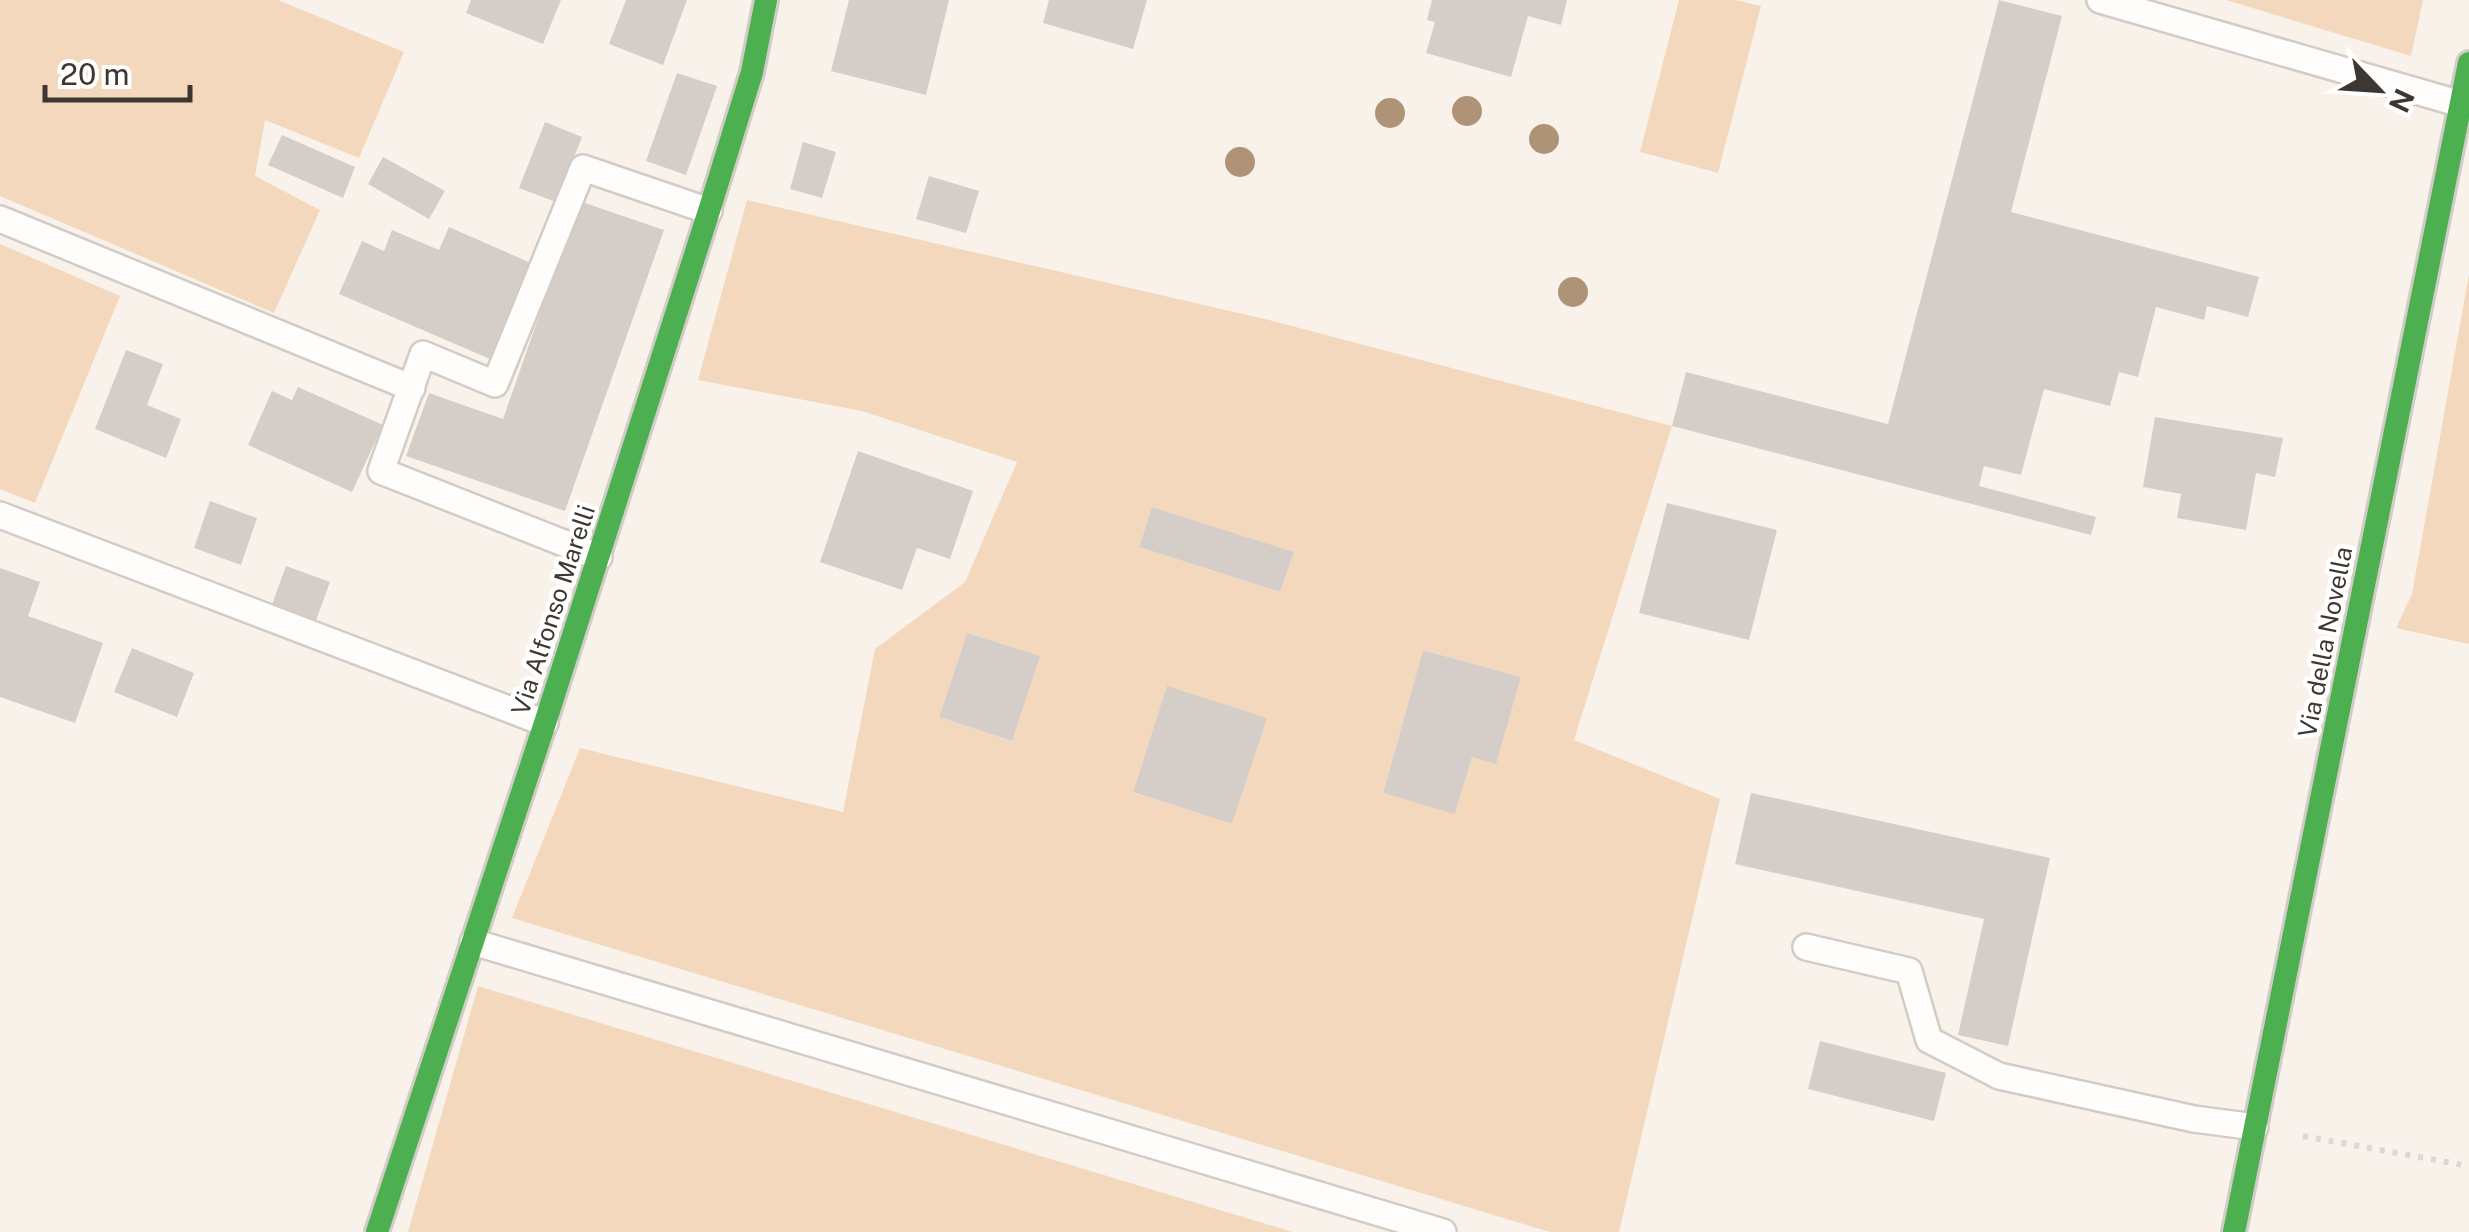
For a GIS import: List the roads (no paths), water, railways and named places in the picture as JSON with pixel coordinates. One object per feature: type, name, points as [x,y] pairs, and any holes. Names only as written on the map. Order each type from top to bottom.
[{"type":"street","name":"Via Alfonso Marelli","points":[[377,1232],[710,211],[752,72],[766,0]]},
{"type":"street","name":"Via della Novella","points":[[2234,1232],[2469,63]]},
{"type":"lane","points":[[2100,0],[2461,104]]},
{"type":"lane","points":[[599,557],[382,471],[423,354],[495,384],[583,168],[710,211]]},
{"type":"lane","points":[[0,219],[412,388]]},
{"type":"lane","points":[[0,514],[545,722]]},
{"type":"lane","points":[[473,942],[1443,1232]]},
{"type":"lane","points":[[1806,947],[1909,971],[1930,1040],[1999,1076],[2194,1120],[2255,1127]]}]
